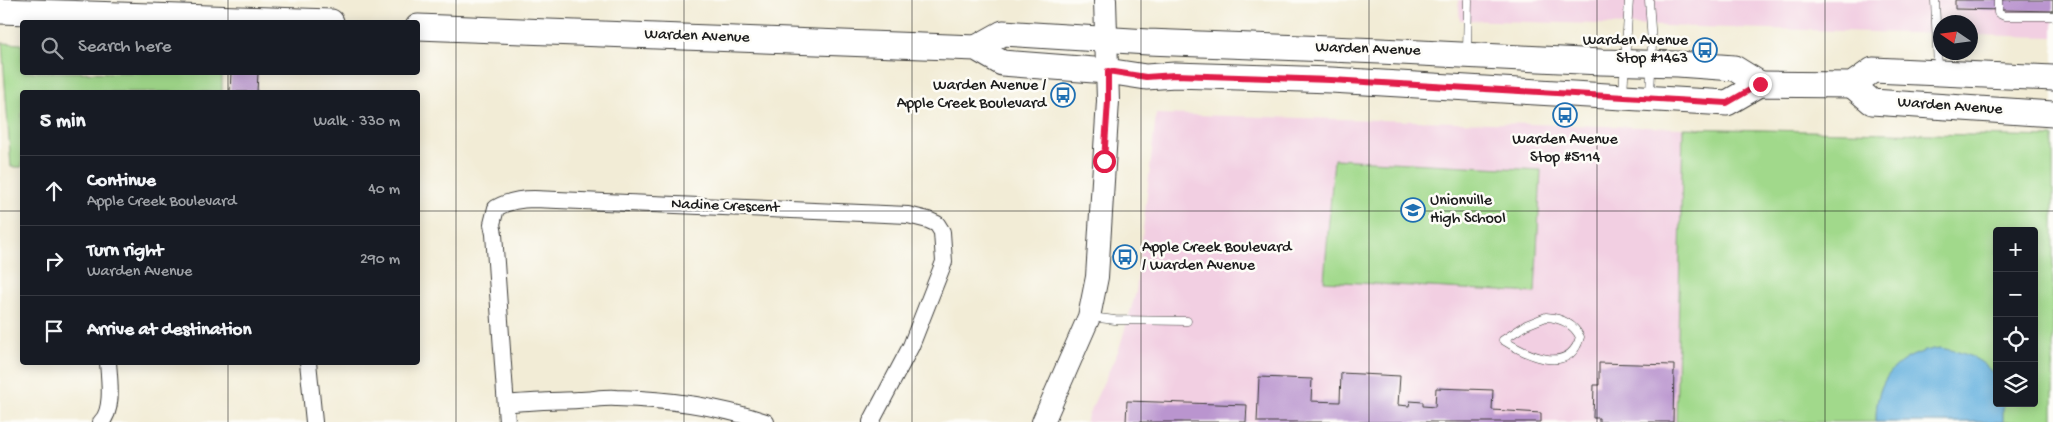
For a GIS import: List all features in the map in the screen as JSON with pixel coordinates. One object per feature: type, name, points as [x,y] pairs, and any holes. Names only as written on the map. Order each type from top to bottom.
[{"type":"main road","points":[[1043,422],[1089,317],[1097,276],[1108,101],[1106,0]]},
{"type":"main road","points":[[0,11],[270,20]]},
{"type":"main road","name":"Warden Avenue","points":[[420,27],[976,48],[1002,64],[1108,71],[1146,77],[1175,75],[1331,80],[1727,103],[1760,84],[1734,68],[1148,42],[1003,33],[976,48]]},
{"type":"main road","name":"Warden Avenue","points":[[2053,78],[1872,70],[1852,85],[1872,102],[2053,114]]},
{"type":"main road","points":[[1760,84],[1852,85]]},
{"type":"street","name":"Nadine Crescent","points":[[507,422],[492,224],[496,208],[517,199],[908,215],[937,224],[942,232],[944,262],[911,346],[871,422]]},
{"type":"street","points":[[102,422],[105,419],[110,399],[108,365]]},
{"type":"street","points":[[308,365],[314,422]]},
{"type":"street","points":[[506,404],[540,400],[614,398],[666,401],[708,407],[766,422]]},
{"type":"lane","points":[[1468,0],[1468,55]]},
{"type":"lane","points":[[1623,97],[1629,0]]},
{"type":"lane","points":[[1649,0],[1652,43],[1650,98]]},
{"type":"lane","points":[[1935,0],[1938,73]]},
{"type":"lane","points":[[1998,0],[1998,12],[2004,16],[2053,16]]},
{"type":"lane","points":[[1089,317],[1115,320],[1187,321]]},
{"type":"lane","points":[[1546,317],[1558,318],[1568,323],[1576,330],[1580,337],[1578,346],[1571,353],[1554,360],[1542,359],[1503,340],[1526,325],[1546,317]]},
{"type":"shaded area","points":[[1458,0],[2053,0],[2053,37],[1978,35],[1978,15],[1933,15],[1933,34],[1460,20]]},
{"type":"shaded area","name":"Unionville High School","points":[[1156,114],[1683,128],[1676,422],[1085,422],[1119,349],[1136,292]]},
{"type":"green space","points":[[2,43],[20,44],[20,75],[222,75],[222,90],[20,90],[20,167],[11,167]]},
{"type":"green space","points":[[1683,128],[2053,137],[2053,422],[1676,422]]},
{"type":"green space","points":[[1334,159],[1541,170],[1535,293],[1324,281]]},
{"type":"water","points":[[1939,348],[1956,351],[1981,362],[1988,368],[1993,375],[1993,407],[2003,407],[2003,422],[1876,422],[1877,406],[1884,381],[1900,363],[1924,351]]},
{"type":"building","points":[[1955,0],[2053,0],[2053,11],[1955,9]]},
{"type":"building","points":[[231,75],[258,75],[257,90],[230,90]]},
{"type":"building","points":[[1599,363],[1674,365],[1673,422],[1599,422],[1599,418],[1593,418],[1594,385],[1599,385]]},
{"type":"building","points":[[1341,373],[1400,376],[1398,405],[1409,406],[1410,401],[1423,402],[1423,406],[1435,407],[1436,388],[1493,390],[1492,410],[1541,413],[1541,422],[1257,422],[1259,377],[1312,379],[1311,401],[1340,402]]},
{"type":"building","points":[[1127,401],[1247,405],[1246,422],[1126,422]]},
{"type":"place","name":"Warden Avenue Stop #1463","points":[[1705,50]]},
{"type":"place","name":"Warden Avenue / Apple Creek Boulevard","points":[[1063,95]]},
{"type":"place","name":"Warden Avenue Stop #5114","points":[[1565,115]]},
{"type":"place","name":"Unionville High School","points":[[1413,210]]},
{"type":"place","name":"Apple Creek Boulevard / Warden Avenue","points":[[1125,257]]},
{"type":"route","points":[[1104,161],[1108,71],[1146,77],[1175,75],[1331,80],[1727,103],[1760,84]]}]
